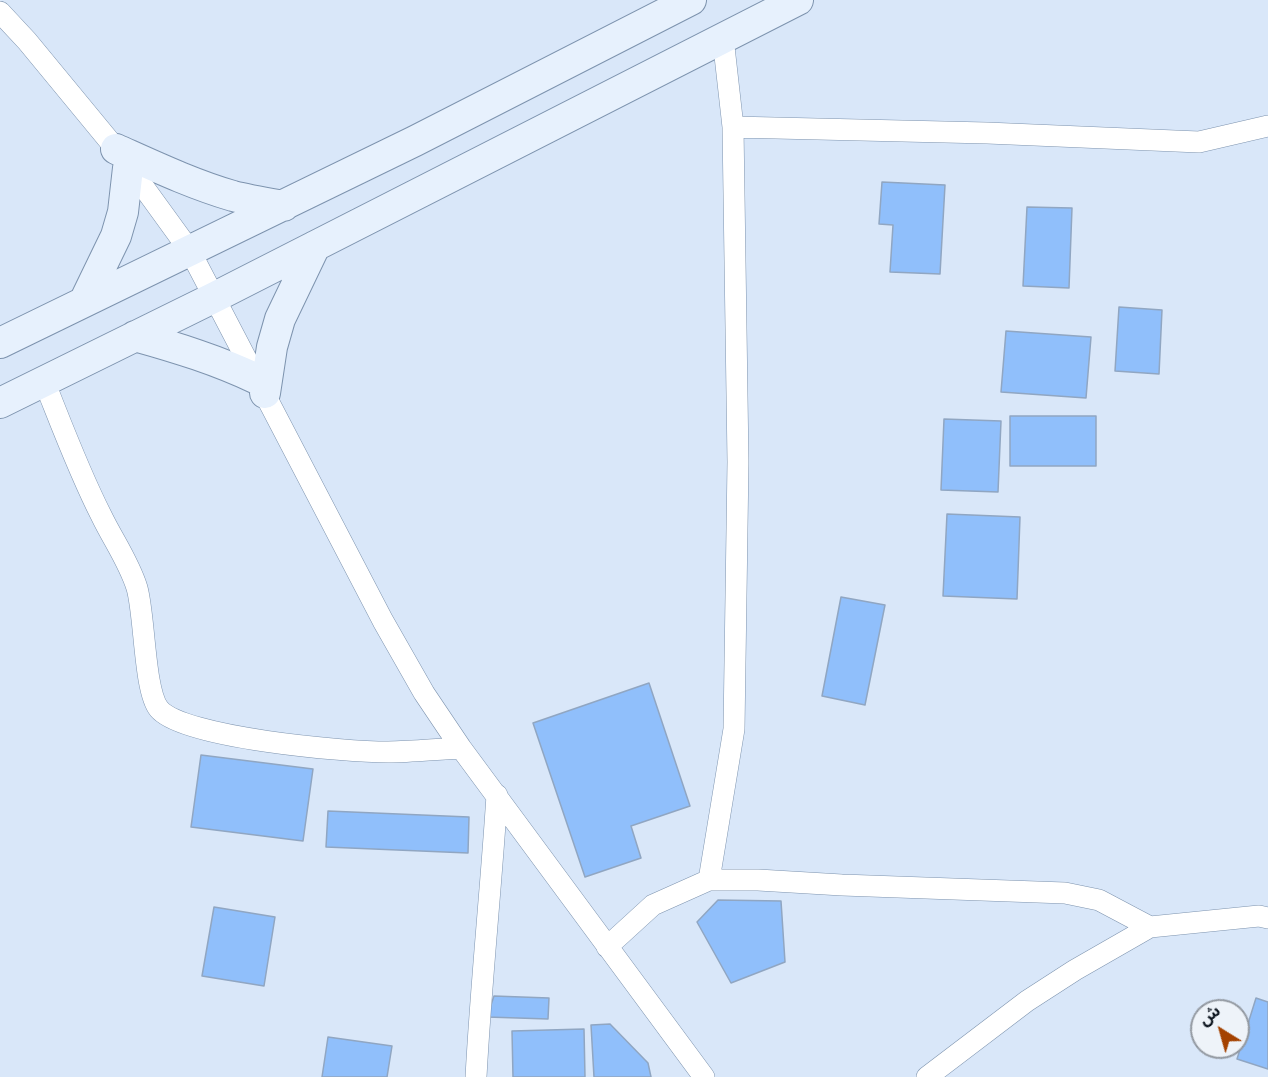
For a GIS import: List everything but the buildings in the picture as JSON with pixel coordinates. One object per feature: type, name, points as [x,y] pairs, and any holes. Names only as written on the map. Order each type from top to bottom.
[{"type":"main road","points":[[0,343],[415,141],[691,0]]},
{"type":"main road","points":[[0,403],[215,297],[798,0]]},
{"type":"main road","points":[[86,300],[116,236],[123,212],[122,158],[235,196],[284,206]]},
{"type":"main road","points":[[135,336],[227,364],[261,386],[280,319],[315,246]]},
{"type":"street","points":[[0,12],[27,41],[122,158],[190,251],[383,621],[424,693],[461,748],[704,1077]]},
{"type":"street","points":[[709,880],[734,729],[738,462],[734,128],[723,38]]},
{"type":"street","points":[[734,128],[1199,142],[1268,126]]},
{"type":"street","points":[[44,381],[81,474],[129,565],[138,590],[151,689],[159,708],[179,723],[198,729],[279,743],[387,752],[461,748]]},
{"type":"street","points":[[476,1077],[497,795]]},
{"type":"street","points":[[607,947],[653,905],[709,880],[1065,893],[1099,900],[1150,927]]},
{"type":"street","points":[[927,1077],[1027,1001],[1075,970],[1150,927],[1259,916],[1268,918]]}]
